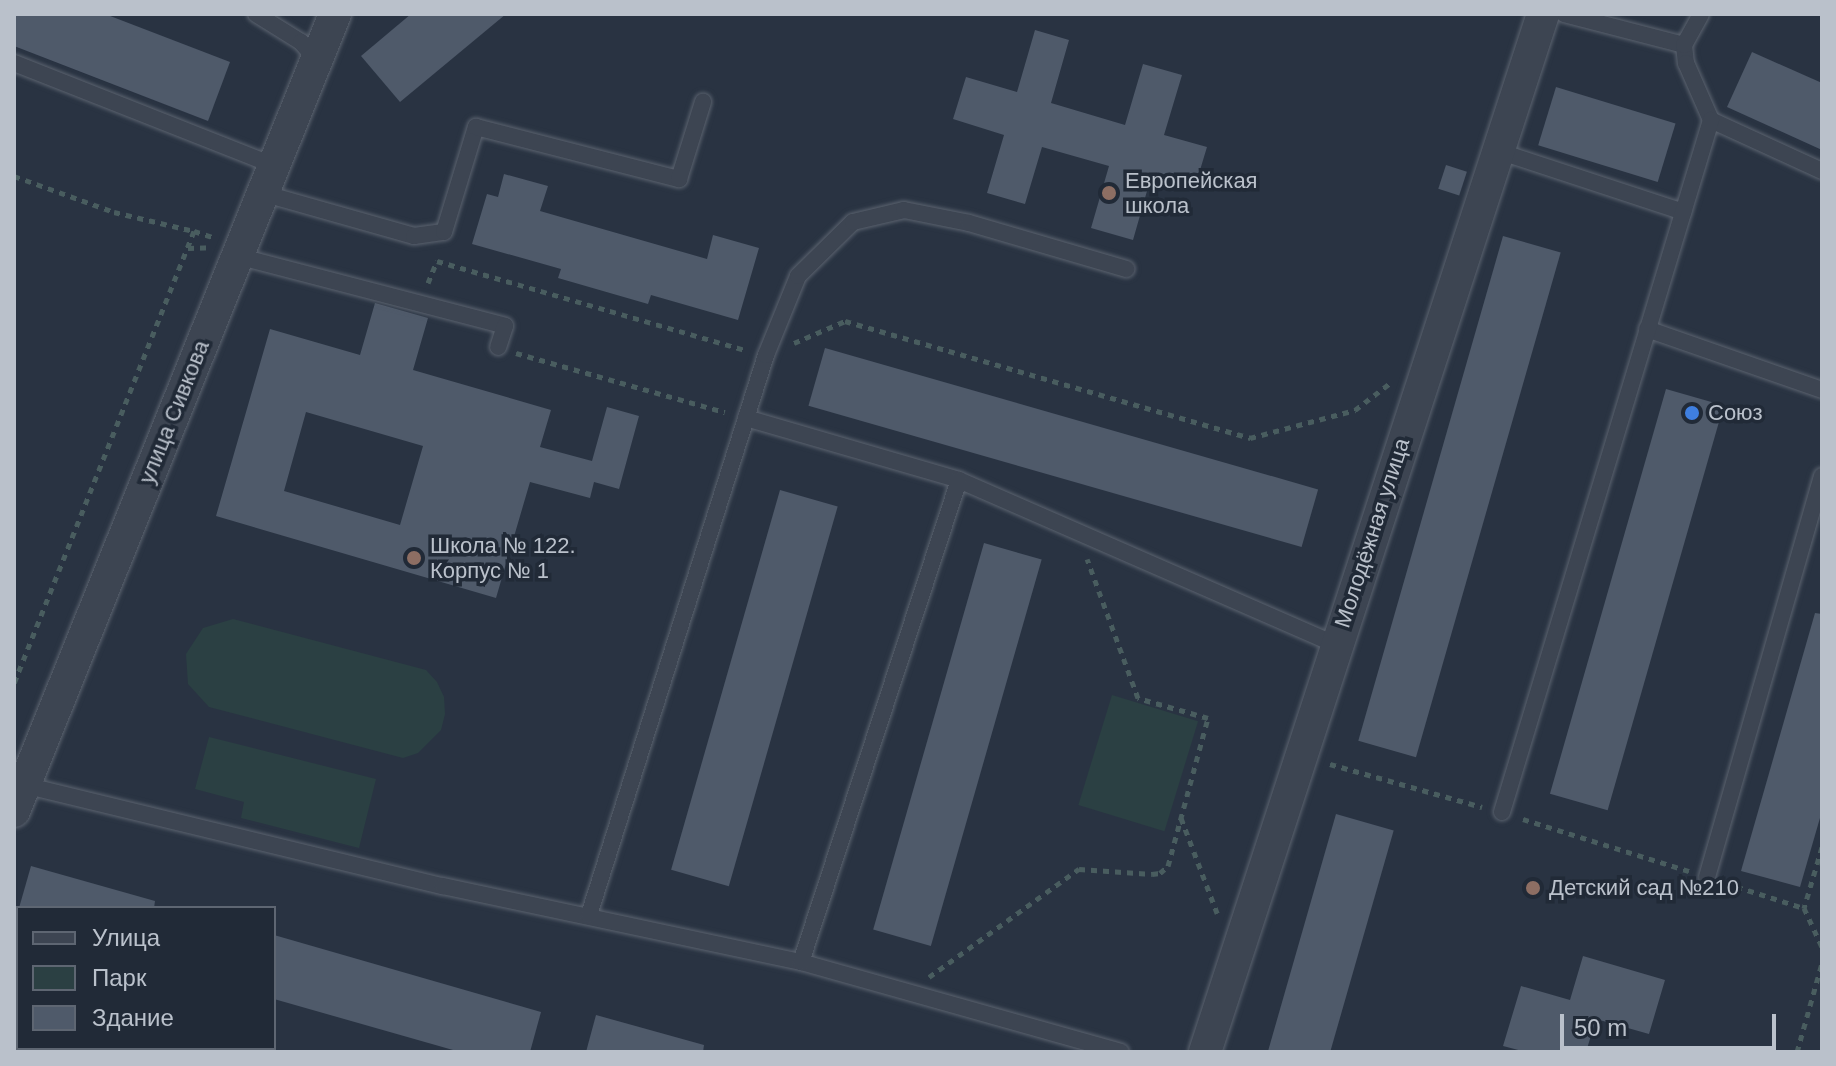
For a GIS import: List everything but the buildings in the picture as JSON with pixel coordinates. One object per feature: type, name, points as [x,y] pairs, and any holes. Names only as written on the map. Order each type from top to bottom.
[{"type":"street","name":"улица Сивкова","points":[[19,798],[335,14]]},
{"type":"street","name":"Молодёжная улица","points":[[1205,1052],[1543,14]]},
{"type":"lane","points":[[256,14],[301,42],[316,59]]},
{"type":"lane","points":[[1564,14],[1684,45]]},
{"type":"lane","points":[[1502,812],[1711,120],[1686,63],[1684,45],[1701,14]]},
{"type":"lane","points":[[14,63],[268,179],[414,236],[444,232],[476,127],[679,179],[703,102]]},
{"type":"lane","points":[[1711,120],[1822,171]]},
{"type":"lane","points":[[1498,151],[1683,212]]},
{"type":"lane","points":[[589,915],[766,355],[798,276],[853,222],[904,210],[969,223],[1126,269]]},
{"type":"lane","points":[[237,256],[505,326],[498,347]]},
{"type":"lane","points":[[1647,329],[1822,390]]},
{"type":"lane","points":[[746,418],[959,480],[1336,645]]},
{"type":"lane","points":[[1707,877],[1822,476]]},
{"type":"lane","points":[[801,962],[959,480]]},
{"type":"lane","points":[[19,798],[589,915],[801,962],[1121,1052]]},
{"type":"path","points":[[14,176],[114,212],[194,231],[14,684]]},
{"type":"path","points":[[419,302],[437,261],[766,355],[845,321],[1250,438],[1355,410],[1431,352]]},
{"type":"path","points":[[498,347],[746,418]]},
{"type":"path","points":[[908,992],[1079,869],[1160,873],[1168,866],[1208,718],[1138,698],[1078,532]]},
{"type":"path","points":[[1299,756],[1502,812],[1804,908]]},
{"type":"path","points":[[1181,817],[1234,957]]},
{"type":"path","points":[[1822,847],[1804,908],[1822,947]]},
{"type":"path","points":[[1797,1052],[1822,963]]},
{"type":"green space","points":[[233,619],[426,670],[437,682],[444,697],[445,714],[441,730],[418,753],[403,758],[209,707],[188,684],[186,654],[203,628]]},
{"type":"green space","points":[[1112,695],[1198,721],[1164,831],[1078,805]]},
{"type":"green space","points":[[209,737],[376,779],[359,848],[241,818],[244,802],[195,789]]},
{"type":"place","name":"Европейская школа","points":[[1109,193]]},
{"type":"place","name":"Союз","points":[[1692,413]]},
{"type":"place","name":"Школа № 122. Корпус № 1","points":[[414,558]]},
{"type":"place","name":"Детский сад №210","points":[[1533,888]]}]
